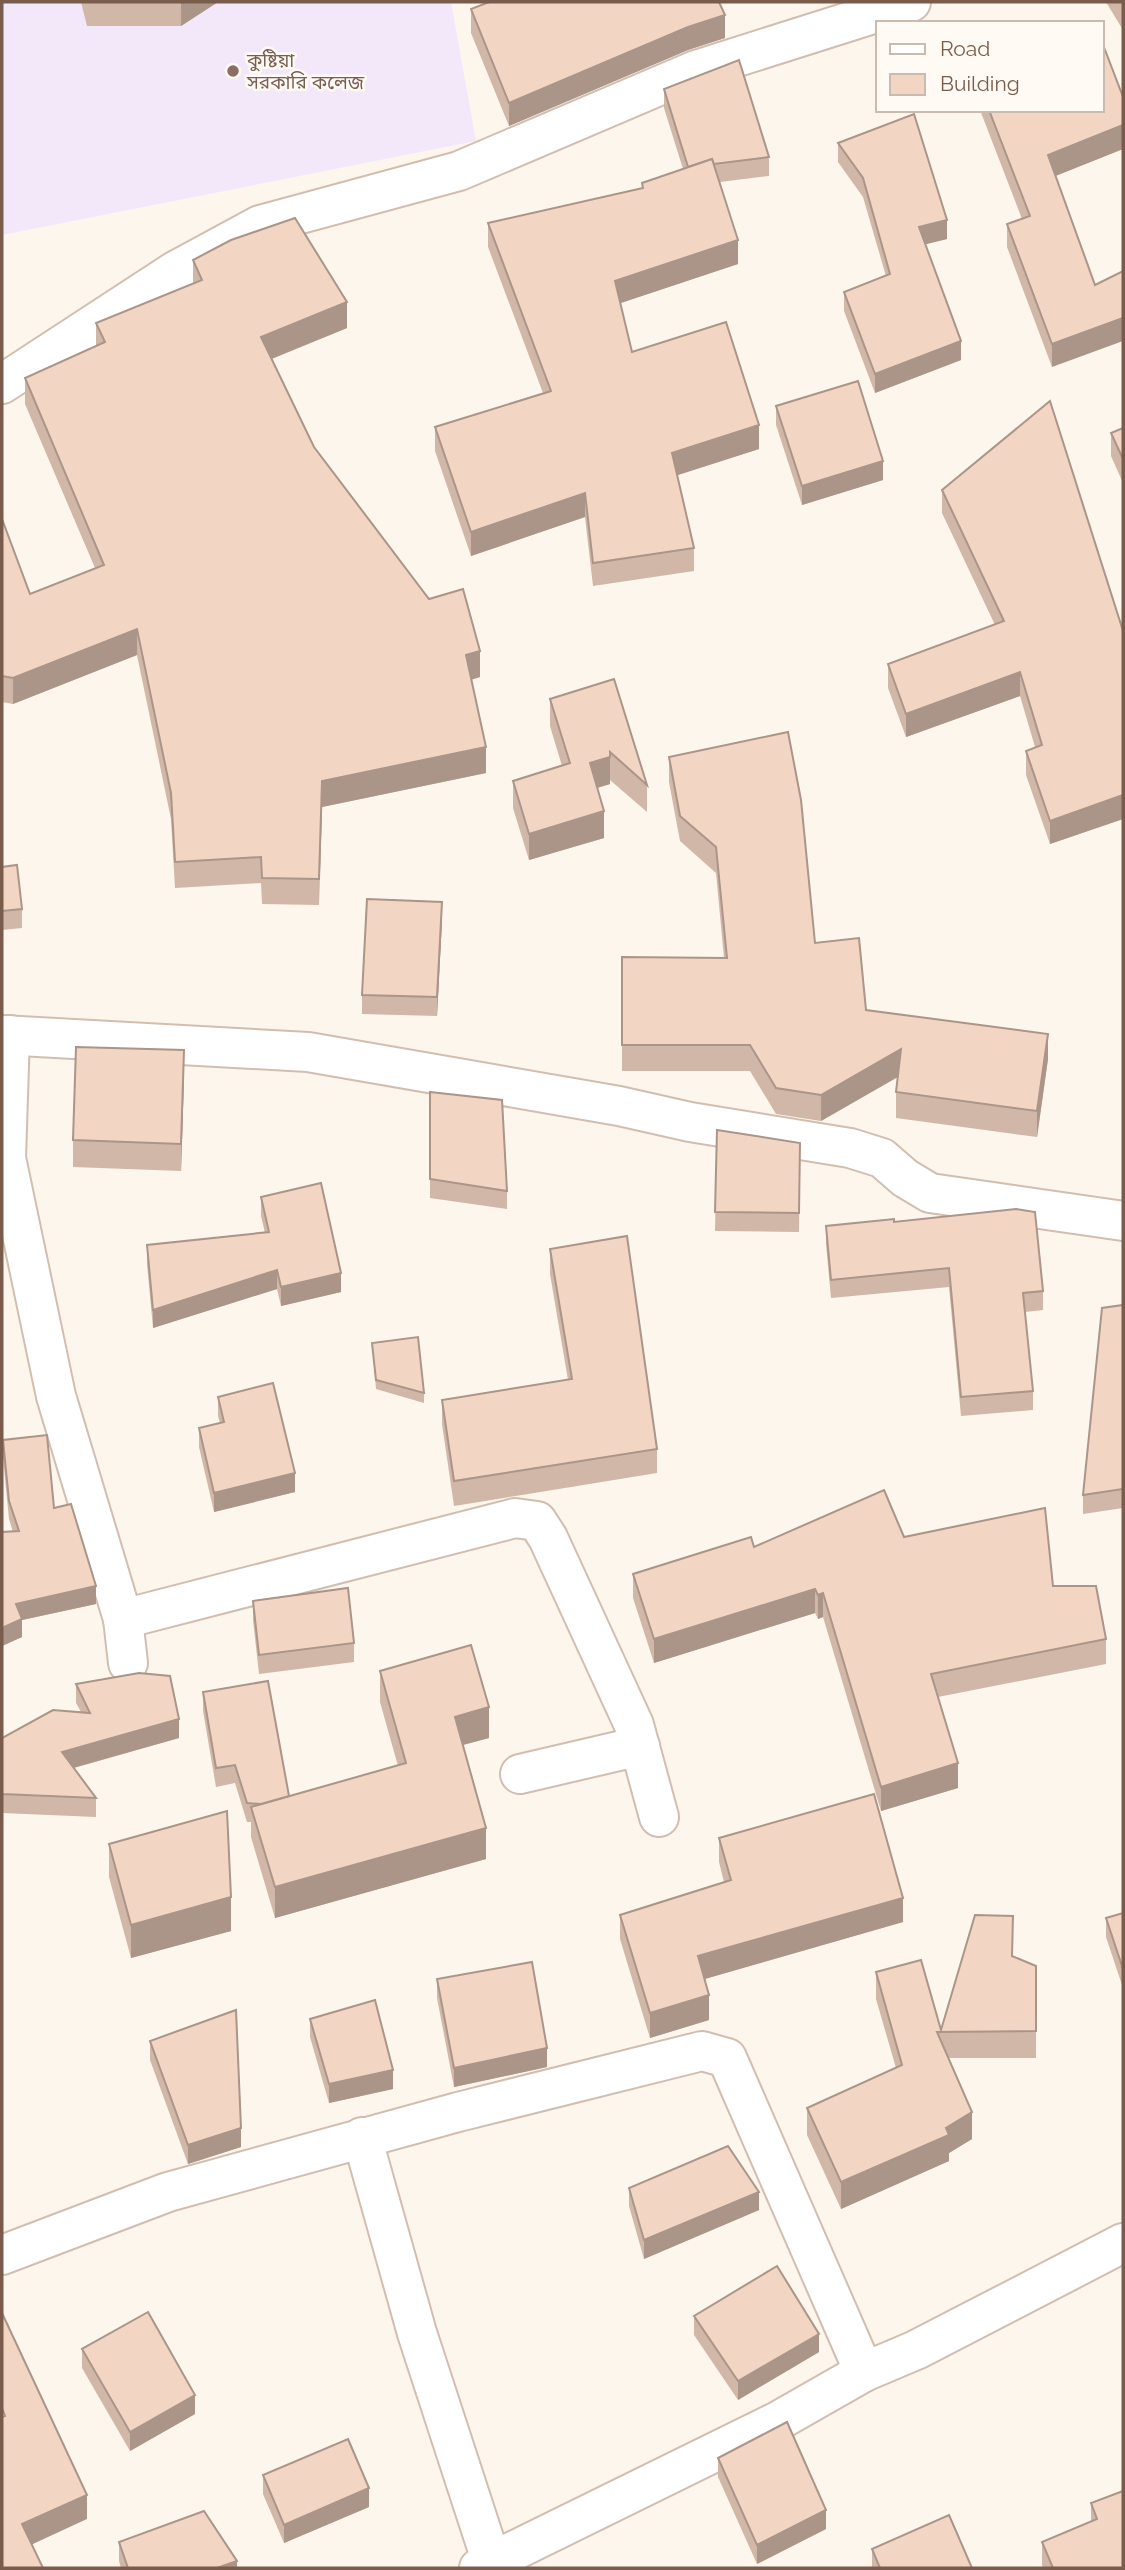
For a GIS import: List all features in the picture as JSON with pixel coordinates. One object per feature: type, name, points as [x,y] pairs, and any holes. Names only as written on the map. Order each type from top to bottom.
[{"type":"street","points":[[2,384],[175,271],[260,225],[459,171],[696,70],[911,2]]},
{"type":"street","points":[[128,1662],[123,1619],[56,1396],[6,1158],[6,1035],[308,1052],[619,1106],[690,1122],[850,1147],[882,1158],[905,1178],[930,1193],[1123,1221]]},
{"type":"street","points":[[123,1619],[515,1518],[537,1521],[548,1538],[634,1726],[659,1818]]},
{"type":"street","points":[[520,1774],[639,1746]]},
{"type":"street","points":[[2,2255],[168,2192],[362,2137],[702,2051],[727,2059],[864,2372]]},
{"type":"street","points":[[362,2137],[416,2333],[485,2566],[778,2421],[864,2372],[916,2350],[1123,2243]]},
{"type":"shaded area","name":"কুষ্টিয়া সরকারি কলেজ","points":[[2,2],[451,2],[476,141],[2,235]]},
{"type":"building","points":[[489,2],[719,2],[725,15],[688,27],[509,103],[471,9]]},
{"type":"building","points":[[1104,47],[1123,97],[1123,125],[1048,155],[1095,285],[1123,271],[1123,318],[1052,344],[1007,224],[1030,216],[990,112],[1104,112]]},
{"type":"building","points":[[739,60],[769,157],[714,164],[712,159],[688,167],[664,89]]},
{"type":"building","points":[[914,114],[947,220],[919,227],[961,341],[875,374],[844,292],[890,274],[863,178],[838,143]]},
{"type":"building","points":[[712,159],[738,240],[615,281],[632,352],[726,322],[759,425],[672,453],[694,548],[593,563],[585,493],[471,532],[435,427],[551,391],[488,223],[643,188],[642,183]]},
{"type":"building","points":[[295,218],[347,302],[261,337],[314,447],[429,599],[463,589],[480,651],[466,655],[486,747],[322,781],[319,879],[262,878],[261,857],[175,862],[171,793],[137,629],[13,678],[2,676],[2,519],[30,594],[104,565],[25,378],[105,342],[96,323],[202,280],[193,260],[231,240]]},
{"type":"building","points":[[858,381],[883,461],[802,486],[776,406]]},
{"type":"building","points":[[1050,401],[1123,631],[1123,795],[1050,821],[1026,751],[1042,745],[1020,672],[906,714],[888,664],[1004,621],[942,490]]},
{"type":"building","points":[[1123,428],[1123,459],[1111,433]]},
{"type":"building","points":[[614,679],[647,785],[610,752],[610,757],[590,763],[604,811],[529,834],[513,781],[570,763],[550,699]]},
{"type":"building","points":[[788,732],[801,800],[815,943],[859,938],[866,1010],[1048,1034],[1037,1111],[896,1092],[901,1049],[821,1095],[776,1088],[750,1045],[622,1045],[622,957],[727,958],[716,847],[680,816],[669,757]]},
{"type":"building","points":[[17,865],[22,909],[2,911],[2,867]]},
{"type":"building","points":[[367,899],[442,902],[437,997],[362,995]]},
{"type":"building","points":[[76,1047],[184,1050],[181,1144],[73,1140]]},
{"type":"building","points":[[430,1092],[502,1100],[507,1191],[430,1179]]},
{"type":"building","points":[[717,1130],[800,1143],[799,1213],[715,1212]]},
{"type":"building","points":[[321,1183],[341,1273],[281,1287],[277,1270],[153,1310],[147,1245],[269,1232],[261,1197]]},
{"type":"building","points":[[1016,1209],[1035,1212],[1043,1291],[1023,1293],[1033,1391],[961,1397],[949,1268],[831,1280],[826,1226]]},
{"type":"building","points":[[627,1236],[657,1449],[454,1481],[442,1400],[572,1379],[550,1249]]},
{"type":"building","points":[[1123,1305],[1123,1489],[1083,1495],[1102,1308]]},
{"type":"building","points":[[418,1337],[424,1393],[376,1380],[372,1343]]},
{"type":"building","points":[[273,1383],[295,1473],[214,1493],[199,1428],[224,1422],[218,1397]]},
{"type":"building","points":[[47,1435],[54,1508],[71,1504],[96,1586],[16,1604],[22,1619],[2,1628],[2,1532],[19,1531],[9,1501],[3,1440]]},
{"type":"building","points":[[884,1490],[904,1537],[1045,1508],[1053,1586],[1096,1586],[1106,1639],[931,1674],[958,1763],[881,1787],[823,1593],[818,1595],[815,1589],[654,1639],[633,1574],[751,1537],[754,1547]]},
{"type":"building","points":[[348,1588],[354,1643],[259,1655],[253,1601]]},
{"type":"building","points":[[471,1645],[489,1707],[455,1717],[486,1828],[275,1887],[251,1807],[406,1763],[380,1671]]},
{"type":"building","points":[[139,1673],[170,1676],[179,1719],[62,1752],[96,1798],[2,1794],[2,1738],[53,1710],[90,1713],[76,1684]]},
{"type":"building","points":[[268,1681],[289,1796],[261,1804],[247,1803],[235,1765],[216,1768],[203,1692]]},
{"type":"building","points":[[874,1794],[903,1898],[698,1956],[709,1995],[650,2013],[620,1915],[731,1880],[719,1838]]},
{"type":"building","points":[[227,1811],[231,1897],[131,1925],[109,1844]]},
{"type":"building","points":[[1123,1913],[1123,1969],[1106,1918]]},
{"type":"building","points":[[975,1915],[1013,1916],[1012,1956],[1036,1966],[1036,2031],[937,2032],[972,2112],[946,2128],[949,2135],[841,2182],[807,2108],[902,2065],[876,1972],[921,1960],[941,2030]]},
{"type":"building","points":[[532,1962],[547,2048],[454,2068],[437,1979]]},
{"type":"building","points":[[375,2000],[393,2070],[329,2084],[310,2019]]},
{"type":"building","points":[[236,2010],[241,2128],[188,2145],[150,2041]]},
{"type":"building","points":[[728,2146],[759,2192],[644,2240],[629,2188]]},
{"type":"building","points":[[777,2266],[819,2334],[738,2381],[694,2316]]},
{"type":"building","points":[[148,2312],[195,2395],[130,2432],[82,2349]]},
{"type":"building","points":[[2,2313],[87,2495],[22,2524],[43,2568],[2,2568],[2,2417],[5,2416],[2,2408]]},
{"type":"building","points":[[787,2422],[826,2510],[757,2545],[718,2458]]},
{"type":"building","points":[[348,2439],[369,2488],[284,2525],[263,2475]]},
{"type":"building","points":[[1123,2491],[1123,2568],[1053,2568],[1042,2542],[1097,2519],[1091,2503]]},
{"type":"building","points":[[204,2511],[237,2561],[217,2568],[128,2568],[119,2542]]},
{"type":"building","points":[[949,2515],[972,2568],[880,2568],[872,2549]]},
{"type":"place","name":"কুষ্টিয়া সরকারি কলেজ","points":[[233,71]]}]
